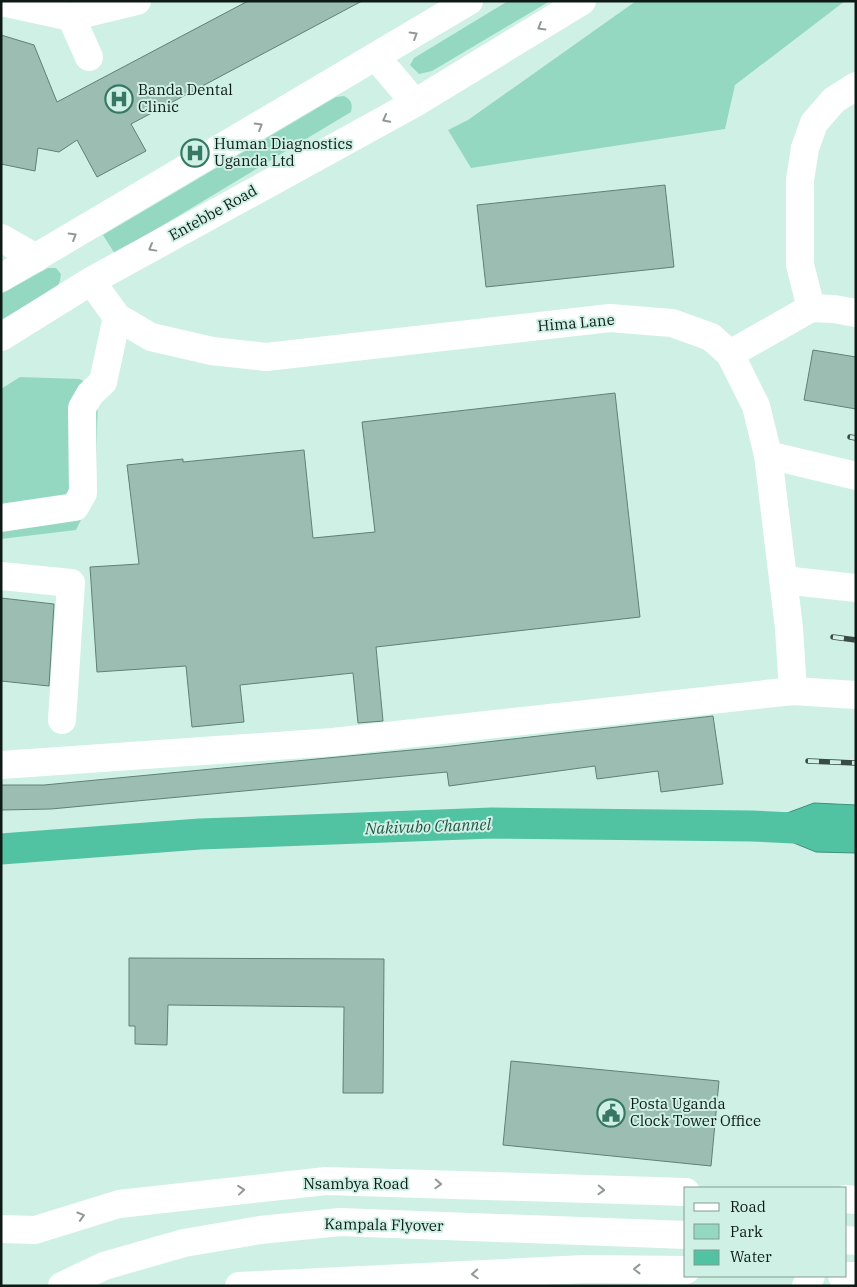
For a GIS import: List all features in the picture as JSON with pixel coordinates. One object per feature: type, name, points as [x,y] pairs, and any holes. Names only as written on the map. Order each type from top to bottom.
[{"type":"main road","points":[[1,2],[71,17],[137,1]]},
{"type":"main road","points":[[1,278],[468,1]]},
{"type":"main road","name":"Entebbe Road","points":[[1,337],[91,282],[415,103],[582,1]]},
{"type":"main road","points":[[71,17],[89,57]]},
{"type":"main road","points":[[376,57],[415,103]]},
{"type":"main road","points":[[811,308],[800,264],[800,180],[806,148],[814,123],[834,100],[856,86]]},
{"type":"main road","points":[[1,238],[36,258]]},
{"type":"main road","name":"Hima Lane","points":[[91,282],[116,317],[151,337],[212,351],[266,357],[610,318],[672,323],[711,337],[730,354],[756,406],[768,455],[789,628],[793,691]]},
{"type":"main road","points":[[730,354],[811,308],[834,309],[856,313]]},
{"type":"main road","points":[[1,518],[75,508],[83,493],[82,408],[90,394],[103,382],[116,317]]},
{"type":"main road","points":[[768,455],[856,476]]},
{"type":"main road","points":[[1,576],[71,583],[62,720]]},
{"type":"main road","points":[[783,580],[856,588]]},
{"type":"main road","points":[[1,765],[333,742],[793,691],[856,695]]},
{"type":"main road","name":"Nsambya Road","points":[[1,1229],[35,1230],[119,1204],[326,1181],[684,1192]]},
{"type":"main road","points":[[1,1216],[35,1230]]},
{"type":"main road","name":"Kampala Flyover","points":[[62,1286],[113,1263],[184,1243],[260,1230],[340,1222],[684,1235]]},
{"type":"main road","points":[[239,1286],[589,1277],[684,1270]]},
{"type":"green space","points":[[508,1],[550,1],[432,71],[419,74],[410,65],[414,58]]},
{"type":"green space","points":[[636,1],[845,1],[735,85],[725,129],[471,168],[448,130],[468,120]]},
{"type":"green space","points":[[344,96],[351,102],[351,112],[115,254],[103,235],[336,97]]},
{"type":"green space","points":[[48,268],[56,268],[61,274],[57,288],[1,320],[1,294]]},
{"type":"green space","points":[[20,377],[79,379],[98,387],[96,489],[76,530],[1,539],[1,389]]},
{"type":"water","points":[[814,803],[856,805],[856,853],[816,852],[752,826]]},
{"type":"building","points":[[248,1],[362,1],[131,124],[146,151],[97,177],[77,140],[59,152],[38,148],[35,171],[1,164],[1,35],[34,45],[57,102]]},
{"type":"building","points":[[665,185],[674,267],[486,287],[477,205]]},
{"type":"building","points":[[813,350],[856,357],[856,409],[804,400]]},
{"type":"building","points":[[615,393],[640,617],[376,647],[383,721],[358,723],[353,673],[240,685],[244,722],[192,727],[186,666],[97,672],[90,567],[139,564],[127,465],[183,459],[183,462],[304,450],[313,538],[375,532],[362,422]]},
{"type":"building","points":[[1,598],[54,604],[49,686],[1,681]]},
{"type":"building","points":[[713,716],[723,784],[661,792],[658,771],[597,779],[595,766],[449,786],[447,772],[51,809],[1,810],[1,785],[44,785],[443,747]]},
{"type":"building","points":[[129,958],[384,959],[383,1093],[343,1093],[344,1007],[168,1005],[167,1045],[135,1044],[135,1026],[129,1026]]},
{"type":"building","name":"Posta Uganda Clock Tower Office","points":[[511,1061],[719,1081],[711,1166],[503,1145]]},
{"type":"waterway","name":"Nakivubo Channel","points":[[1,849],[200,834],[492,823],[752,826],[856,831]]},
{"type":"railway","points":[[850,437],[856,438]]},
{"type":"railway","points":[[833,637],[856,640]]},
{"type":"railway","points":[[808,761],[856,763]]},
{"type":"place","name":"Banda Dental Clinic","points":[[119,99]]},
{"type":"place","name":"Human Diagnostics Uganda Ltd","points":[[195,153]]},
{"type":"place","name":"Posta Uganda Clock Tower Office","points":[[611,1113]]}]
